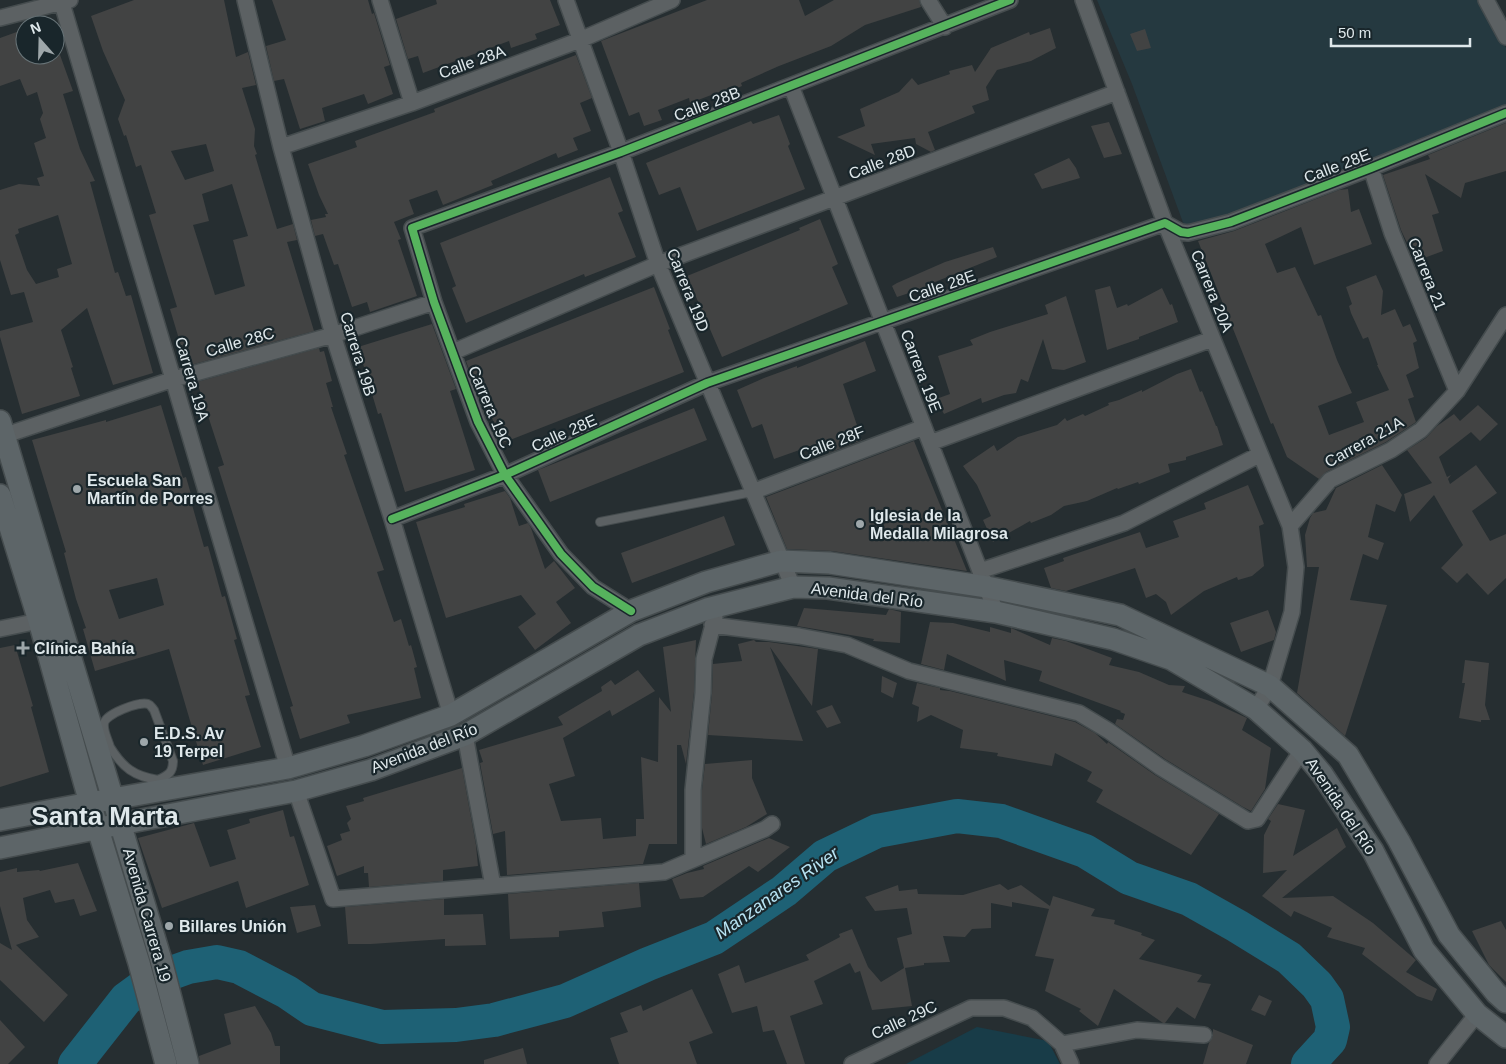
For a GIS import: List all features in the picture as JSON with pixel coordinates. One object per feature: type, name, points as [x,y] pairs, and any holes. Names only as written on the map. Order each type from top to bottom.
[{"type":"main road","name":"Avenida Carrera 19","points":[[2,431],[105,749],[113,800],[161,960],[188,1064]]},
{"type":"main road","name":"Avenida Carrera 19","points":[[0,496],[39,621],[90,803],[139,963],[166,1064]]},
{"type":"main road","name":"Avenida del Río","points":[[0,820],[113,800],[160,785],[288,768],[364,746],[451,715],[631,611],[706,582],[781,561],[830,563],[983,579],[1120,615],[1270,686],[1348,755],[1399,841],[1449,935],[1496,993],[1506,1002]]},
{"type":"main road","name":"Avenida del Río","points":[[0,848],[296,792],[370,770],[465,735],[639,635],[715,616],[792,587],[828,588],[996,612],[1113,639],[1171,659],[1256,709],[1302,750],[1322,774],[1373,851],[1424,950],[1477,1014],[1506,1037]]},
{"type":"street","name":"Carrera 19B","points":[[245,0],[280,147],[333,335],[392,519],[451,715]]},
{"type":"street","points":[[380,0],[412,103]]},
{"type":"street","name":"Carrera 19D","points":[[566,0],[622,152],[658,264],[792,587]]},
{"type":"street","name":"Calle 28A","points":[[280,147],[412,103],[580,40],[672,0]]},
{"type":"street","points":[[928,0],[944,27]]},
{"type":"street","name":"Calle 28B","points":[[412,228],[622,152],[1010,0]]},
{"type":"street","name":"Carrera 20A","points":[[1082,0],[1165,223],[1259,455],[1290,526],[1296,566],[1292,612],[1270,686],[1256,709]]},
{"type":"street","points":[[1486,0],[1506,37]]},
{"type":"street","points":[[0,18],[64,1]]},
{"type":"street","name":"Carrera 19A","points":[[64,1],[288,768]]},
{"type":"street","name":"Carrera 19E","points":[[792,86],[996,612]]},
{"type":"street","name":"Calle 28D","points":[[452,352],[658,264],[1117,92]]},
{"type":"street","name":"Calle 28E","points":[[392,519],[505,474],[707,383],[1165,223],[1180,232],[1188,234],[1231,222],[1506,113]]},
{"type":"street","name":"Carrera 21","points":[[1371,168],[1392,233],[1456,391]]},
{"type":"street","name":"Carrera 19C","points":[[412,228],[434,302],[478,422],[505,474],[561,554],[593,587],[631,611]]},
{"type":"street","name":"Calle 28C","points":[[2,431],[174,379],[333,335],[434,302]]},
{"type":"street","name":"Carrera 21A","points":[[1290,526],[1330,480],[1391,450],[1421,430],[1456,391],[1506,315]]},
{"type":"street","points":[[930,443],[1212,339]]},
{"type":"street","name":"Calle 28F","points":[[752,492],[924,427]]},
{"type":"street","points":[[983,579],[1124,523],[1259,455]]},
{"type":"street","points":[[693,859],[693,790],[704,659],[715,616],[799,636],[847,644],[909,671],[1079,713],[1109,731],[1160,767],[1248,821],[1257,819],[1302,750]]},
{"type":"street","points":[[0,629],[39,621]]},
{"type":"street","points":[[465,735],[493,886]]},
{"type":"street","points":[[296,792],[333,899],[664,872],[765,829],[772,824]]},
{"type":"street","name":"Calle 29C","points":[[852,1064],[970,1008],[1004,1008],[1032,1018],[1062,1044]]},
{"type":"street","points":[[1437,1064],[1477,1014]]},
{"type":"street","points":[[1071,1064],[1062,1044],[1137,1030],[1204,1034]]},
{"type":"lane","points":[[600,522],[752,492]]},
{"type":"lane","points":[[140,704],[148,704],[154,710],[173,761],[173,768],[170,774],[160,785],[134,773],[105,749],[104,724],[106,718],[111,714],[140,704]]},
{"type":"shaded area","points":[[1097,0],[1479,0],[1506,48],[1506,109],[1188,236],[1132,84]]},
{"type":"shaded area","points":[[977,1027],[1048,1041],[1060,1064],[906,1064]]},
{"type":"building","points":[[134,0],[224,0],[236,57],[248,52],[256,85],[242,88],[255,129],[254,146],[257,154],[255,155],[277,229],[293,224],[297,240],[287,242],[314,331],[187,366],[170,309],[177,307],[149,215],[156,213],[141,165],[136,167],[126,135],[124,136],[118,119],[125,100],[103,51],[91,16]],"holes":[[[206,144],[214,171],[185,180],[171,151]],[[232,184],[248,236],[233,240],[245,286],[215,295],[193,225],[209,221],[202,194]]]},
{"type":"building","points":[[272,0],[368,0],[372,14],[374,13],[390,65],[384,67],[393,94],[368,104],[364,94],[322,108],[325,121],[300,129],[284,79],[274,81],[266,46],[286,40]]},
{"type":"building","points":[[436,0],[550,0],[560,25],[535,34],[537,39],[511,48],[509,41],[423,73],[418,56],[408,59],[396,19],[437,4]]},
{"type":"building","points":[[707,0],[799,0],[805,16],[834,0],[919,0],[921,7],[865,25],[831,46],[779,66],[741,83],[742,86],[723,94],[722,91],[690,103],[689,98],[658,110],[662,120],[644,126],[639,112],[629,116],[601,41]]},
{"type":"building","points":[[1050,28],[1056,48],[1031,61],[997,70],[986,87],[989,100],[972,106],[975,113],[928,132],[935,150],[931,152],[916,144],[915,138],[871,144],[875,155],[837,137],[865,126],[860,109],[899,92],[912,78],[918,85],[950,74],[949,71],[972,65],[975,72],[991,48],[1029,32],[1030,35]]},
{"type":"building","points":[[1145,29],[1151,48],[1137,51],[1130,34]]},
{"type":"building","points":[[15,33],[15,65],[64,65],[73,91],[63,94],[80,149],[95,181],[90,182],[115,273],[118,272],[126,296],[131,295],[153,373],[113,385],[87,308],[61,330],[80,396],[22,414],[0,337],[0,331],[33,322],[24,292],[11,295],[0,260],[0,190],[19,184],[40,186],[37,178],[44,176],[34,143],[46,138],[40,119],[43,113],[37,92],[27,96],[20,79],[0,86],[0,38]],"holes":[[[58,215],[72,264],[57,269],[59,277],[36,284],[27,270],[15,235],[19,233],[18,229]]]},
{"type":"building","points":[[576,55],[592,98],[580,103],[591,131],[573,138],[578,150],[558,158],[556,153],[491,181],[493,185],[443,205],[437,190],[409,200],[414,214],[394,222],[401,239],[398,240],[417,296],[370,312],[367,302],[352,307],[338,264],[334,265],[323,234],[315,236],[311,220],[326,217],[325,214],[328,214],[308,164],[357,147],[355,141],[435,112],[434,109]]},
{"type":"building","points":[[779,115],[790,144],[788,146],[805,189],[697,231],[680,187],[659,195],[646,163],[751,121],[753,124]]},
{"type":"building","points":[[1109,122],[1122,154],[1104,158],[1091,126]]},
{"type":"building","points":[[1506,123],[1506,171],[1465,183],[1461,198],[1425,174],[1439,213],[1432,215],[1443,251],[1424,258],[1420,245],[1410,249],[1401,230],[1383,175],[1430,159],[1428,155]]},
{"type":"building","points":[[1069,158],[1080,178],[1042,189],[1034,174]]},
{"type":"building","points":[[610,177],[623,211],[618,213],[636,257],[585,277],[584,274],[466,323],[452,288],[456,286],[440,243]]},
{"type":"building","points":[[1348,189],[1351,212],[1359,209],[1372,244],[1314,265],[1301,227],[1265,244],[1277,273],[1295,267],[1318,316],[1321,315],[1337,360],[1352,393],[1318,406],[1329,435],[1364,422],[1356,402],[1389,390],[1377,365],[1368,337],[1363,339],[1351,313],[1349,306],[1352,304],[1346,287],[1376,275],[1383,291],[1381,315],[1395,309],[1403,327],[1410,324],[1417,341],[1413,343],[1419,368],[1406,375],[1414,397],[1408,399],[1416,422],[1386,442],[1326,472],[1319,479],[1287,457],[1273,423],[1271,424],[1198,241],[1234,231],[1339,190]]},
{"type":"building","points":[[820,219],[838,264],[832,267],[848,304],[722,357],[687,276],[800,230],[799,228]]},
{"type":"building","points":[[993,247],[997,257],[925,286],[927,287],[897,297],[892,286],[945,262]]},
{"type":"building","points":[[1110,286],[1117,308],[1127,304],[1128,306],[1162,288],[1170,305],[1172,304],[1178,322],[1139,337],[1139,339],[1107,350],[1095,290]]},
{"type":"building","points":[[654,287],[684,372],[502,443],[478,383],[474,384],[466,361]]},
{"type":"building","points":[[1066,296],[1086,362],[1064,370],[1052,369],[1043,339],[1028,382],[1021,379],[1016,393],[982,403],[981,398],[944,414],[936,399],[950,394],[938,356],[973,345],[970,340],[990,332],[1048,314],[1045,305]]},
{"type":"building","points":[[432,324],[456,389],[450,391],[475,470],[405,492],[381,413],[378,414],[358,347]]},
{"type":"building","points":[[865,341],[876,371],[843,384],[862,440],[829,453],[825,441],[774,459],[762,424],[752,428],[737,390],[764,378],[797,366],[797,368]]},
{"type":"building","points":[[319,348],[320,352],[324,351],[332,381],[326,383],[333,407],[331,407],[347,454],[344,455],[384,570],[377,572],[394,622],[401,619],[409,646],[411,645],[417,667],[414,668],[421,698],[347,715],[350,723],[300,739],[290,707],[293,706],[218,467],[224,465],[197,382]]},
{"type":"building","points":[[1191,369],[1217,426],[1223,445],[1186,457],[1186,460],[1168,464],[1170,472],[1139,484],[1138,482],[1117,488],[1087,501],[1064,506],[1051,515],[1031,523],[1030,521],[993,542],[983,520],[991,516],[977,485],[963,466],[994,445],[997,451],[1018,437],[1057,425],[1065,418],[1067,421],[1083,414],[1085,416],[1109,405],[1108,403],[1142,390],[1142,392]]},
{"type":"building","points":[[161,405],[183,478],[186,477],[204,547],[208,546],[222,597],[225,596],[237,639],[234,640],[250,695],[245,696],[261,747],[203,765],[169,649],[95,671],[83,629],[86,628],[64,553],[66,552],[32,440],[106,420],[106,422]],"holes":[[[157,578],[164,605],[119,619],[109,590]]]},
{"type":"building","points":[[1478,405],[1498,424],[1480,441],[1471,432],[1439,457],[1447,477],[1451,475],[1448,479],[1450,484],[1476,465],[1497,493],[1472,511],[1490,541],[1506,534],[1506,578],[1488,595],[1467,573],[1457,583],[1441,568],[1463,545],[1434,495],[1410,522],[1404,494],[1432,483],[1407,450],[1426,438],[1437,426],[1454,414],[1460,421]]},
{"type":"building","points":[[694,408],[707,440],[550,502],[538,470]]},
{"type":"building","name":"Iglesia de la Medalla Milagrosa","points":[[914,441],[967,571],[832,551],[787,549],[766,497]]},
{"type":"building","points":[[1382,465],[1402,495],[1395,512],[1376,504],[1368,537],[1384,543],[1378,560],[1363,554],[1350,600],[1387,605],[1345,736],[1297,693],[1319,567],[1307,567],[1305,535],[1313,513],[1326,510],[1336,488]]},
{"type":"building","points":[[1248,485],[1264,524],[1259,526],[1264,566],[1252,576],[1238,580],[1237,577],[1204,591],[1171,615],[1166,602],[1156,594],[1146,598],[1135,568],[1066,591],[1051,588],[1044,568],[1064,561],[1063,558],[1140,532],[1146,548],[1179,537],[1173,521],[1206,509],[1204,503]]},
{"type":"building","points":[[505,491],[510,498],[519,526],[528,523],[531,528],[545,569],[554,561],[575,588],[556,602],[571,623],[535,650],[518,627],[536,614],[521,595],[446,618],[416,522],[465,507],[464,504]]},
{"type":"building","points":[[724,516],[735,545],[632,583],[621,553]]},
{"type":"building","points":[[804,608],[886,615],[889,609],[901,612],[900,643],[873,641],[874,639],[797,626]]},
{"type":"building","points":[[1268,610],[1276,632],[1274,640],[1241,652],[1230,623]]},
{"type":"building","points":[[930,622],[953,623],[990,632],[990,627],[1011,633],[1011,628],[1050,645],[1052,638],[1066,641],[1112,658],[1109,665],[1139,672],[1169,685],[1185,686],[1182,692],[1210,701],[1247,718],[1242,730],[1271,748],[1265,789],[1251,811],[1243,807],[1165,759],[1115,724],[1117,719],[1123,720],[1125,714],[1121,711],[1039,681],[1042,671],[1004,660],[1006,681],[947,654],[944,670],[921,664]]},
{"type":"building","points":[[696,640],[694,692],[686,764],[681,745],[677,745],[677,844],[649,844],[643,864],[507,875],[505,831],[493,834],[480,763],[483,762],[479,750],[563,725],[558,717],[602,691],[601,687],[611,680],[615,685],[638,670],[655,691],[612,716],[610,710],[563,738],[575,776],[549,784],[561,821],[601,818],[603,839],[636,836],[636,819],[644,819],[641,757],[658,762],[659,697],[671,712],[663,647]]},
{"type":"building","points":[[754,640],[756,642],[818,649],[812,706],[770,647],[803,741],[708,735],[713,664],[742,661],[738,644]]},
{"type":"building","points":[[15,645],[33,706],[31,707],[49,772],[0,787],[0,648]]},
{"type":"building","points":[[1465,660],[1489,663],[1485,705],[1490,720],[1481,720],[1481,722],[1459,718],[1465,683],[1462,683]]},
{"type":"building","points":[[882,676],[897,683],[893,698],[881,692]]},
{"type":"building","points":[[917,683],[1075,722],[1095,733],[1107,744],[1108,742],[1155,775],[1219,814],[1191,855],[1096,802],[1103,790],[1087,781],[1092,772],[1055,753],[1052,766],[997,756],[998,753],[960,748],[963,730],[931,715],[917,722],[919,707],[912,704]]},
{"type":"building","points":[[832,705],[841,723],[827,728],[816,711]]},
{"type":"building","points":[[752,760],[752,778],[767,814],[746,827],[706,844],[702,828],[702,790],[705,764]]},
{"type":"building","points":[[462,768],[478,866],[443,870],[443,881],[369,887],[368,873],[364,873],[364,866],[337,876],[327,846],[342,840],[340,834],[350,831],[347,823],[351,819],[346,806],[364,801],[363,798]]},
{"type":"building","points":[[1278,804],[1305,810],[1293,856],[1337,828],[1346,847],[1282,898],[1333,896],[1373,923],[1416,960],[1406,972],[1437,989],[1432,1001],[1417,996],[1362,954],[1365,948],[1327,937],[1332,928],[1294,911],[1291,917],[1262,896],[1287,870],[1263,873],[1264,835],[1271,821],[1268,819]]},
{"type":"building","points":[[283,810],[290,837],[294,836],[309,885],[246,908],[238,881],[162,908],[138,838],[194,823],[210,867],[236,859],[227,830],[250,823],[249,819]]},
{"type":"building","points":[[769,838],[790,847],[758,872],[749,866],[703,897],[680,899],[672,879],[704,869],[703,866]]},
{"type":"building","points":[[78,863],[97,911],[80,916],[74,899],[55,903],[50,890],[23,898],[27,920],[39,937],[16,945],[68,995],[44,1022],[0,980],[0,943],[12,950],[0,906],[0,872],[17,868],[17,872],[40,871]]},
{"type":"building","points":[[639,883],[641,907],[602,912],[604,927],[559,931],[559,937],[510,939],[508,894]]},
{"type":"building","points":[[1000,884],[1008,890],[1021,885],[1050,906],[1053,896],[1095,909],[1091,916],[1115,920],[1114,924],[1142,933],[1141,935],[1155,940],[1139,959],[1202,975],[1197,982],[1211,984],[1195,1019],[1177,1007],[1165,1023],[1163,1023],[1114,989],[1098,1026],[1079,1011],[1081,1009],[1045,991],[1054,959],[1035,956],[1049,909],[1012,902],[1012,907],[991,903],[991,928],[972,929],[965,937],[943,936],[950,962],[924,963],[924,965],[905,968],[912,1006],[872,1010],[860,971],[855,973],[850,963],[814,981],[823,1004],[790,1016],[805,1064],[787,1064],[774,1030],[763,1032],[757,1006],[732,1013],[718,974],[739,965],[745,983],[809,960],[806,955],[840,937],[839,934],[852,929],[868,967],[881,982],[904,968],[897,938],[912,934],[907,908],[875,911],[865,897],[898,885],[899,891],[917,889],[918,894],[963,895]]},
{"type":"building","points":[[444,899],[444,915],[483,914],[486,945],[445,946],[445,939],[348,944],[345,907]]},
{"type":"building","points":[[315,905],[321,926],[297,933],[290,907]]},
{"type":"building","points":[[1501,921],[1506,930],[1506,982],[1489,965],[1472,931]]},
{"type":"building","points":[[692,989],[713,1033],[689,1042],[697,1064],[619,1064],[610,1038],[628,1032],[620,1013],[641,1005],[643,1011]]},
{"type":"building","points":[[1259,995],[1272,1001],[1265,1016],[1251,1010]]},
{"type":"building","points":[[255,1006],[271,1033],[275,1046],[280,1046],[280,1064],[200,1064],[199,1056],[231,1044],[224,1014]]},
{"type":"building","points":[[0,1020],[25,1047],[8,1064],[0,1064]]},
{"type":"building","points":[[1213,1029],[1253,1045],[1246,1064],[1203,1064],[1213,1036]]},
{"type":"building","points":[[523,1048],[527,1064],[484,1064],[484,1060]]},
{"type":"waterway","name":"Manzanares River","points":[[75,1064],[126,999],[152,980],[188,967],[217,962],[239,967],[287,992],[312,1009],[382,1027],[456,1025],[494,1020],[565,1001],[648,964],[714,938],[784,891],[825,856],[877,831],[957,816],[1001,821],[1085,851],[1129,878],[1189,899],[1289,958],[1317,985],[1327,999],[1333,1027],[1330,1040],[1308,1064]]},
{"type":"cycle path","points":[[631,611],[593,587],[561,554],[505,475],[478,422],[434,302],[412,228],[621,152],[1010,0]]},
{"type":"cycle path","points":[[392,519],[505,475],[707,383],[1165,223],[1181,232],[1188,233],[1231,222],[1506,113]]},
{"type":"place","name":"Escuela San Martín de Porres","points":[[77,489]]},
{"type":"place","name":"Iglesia de la Medalla Milagrosa","points":[[860,524]]},
{"type":"place","name":"Clínica Bahía","points":[[23,648]]},
{"type":"place","name":"E.D.S. Av 19 Terpel","points":[[144,742]]},
{"type":"place","name":"Billares Unión","points":[[169,926]]},
{"type":"district","name":"Santa Marta","points":[[105,816]]}]
